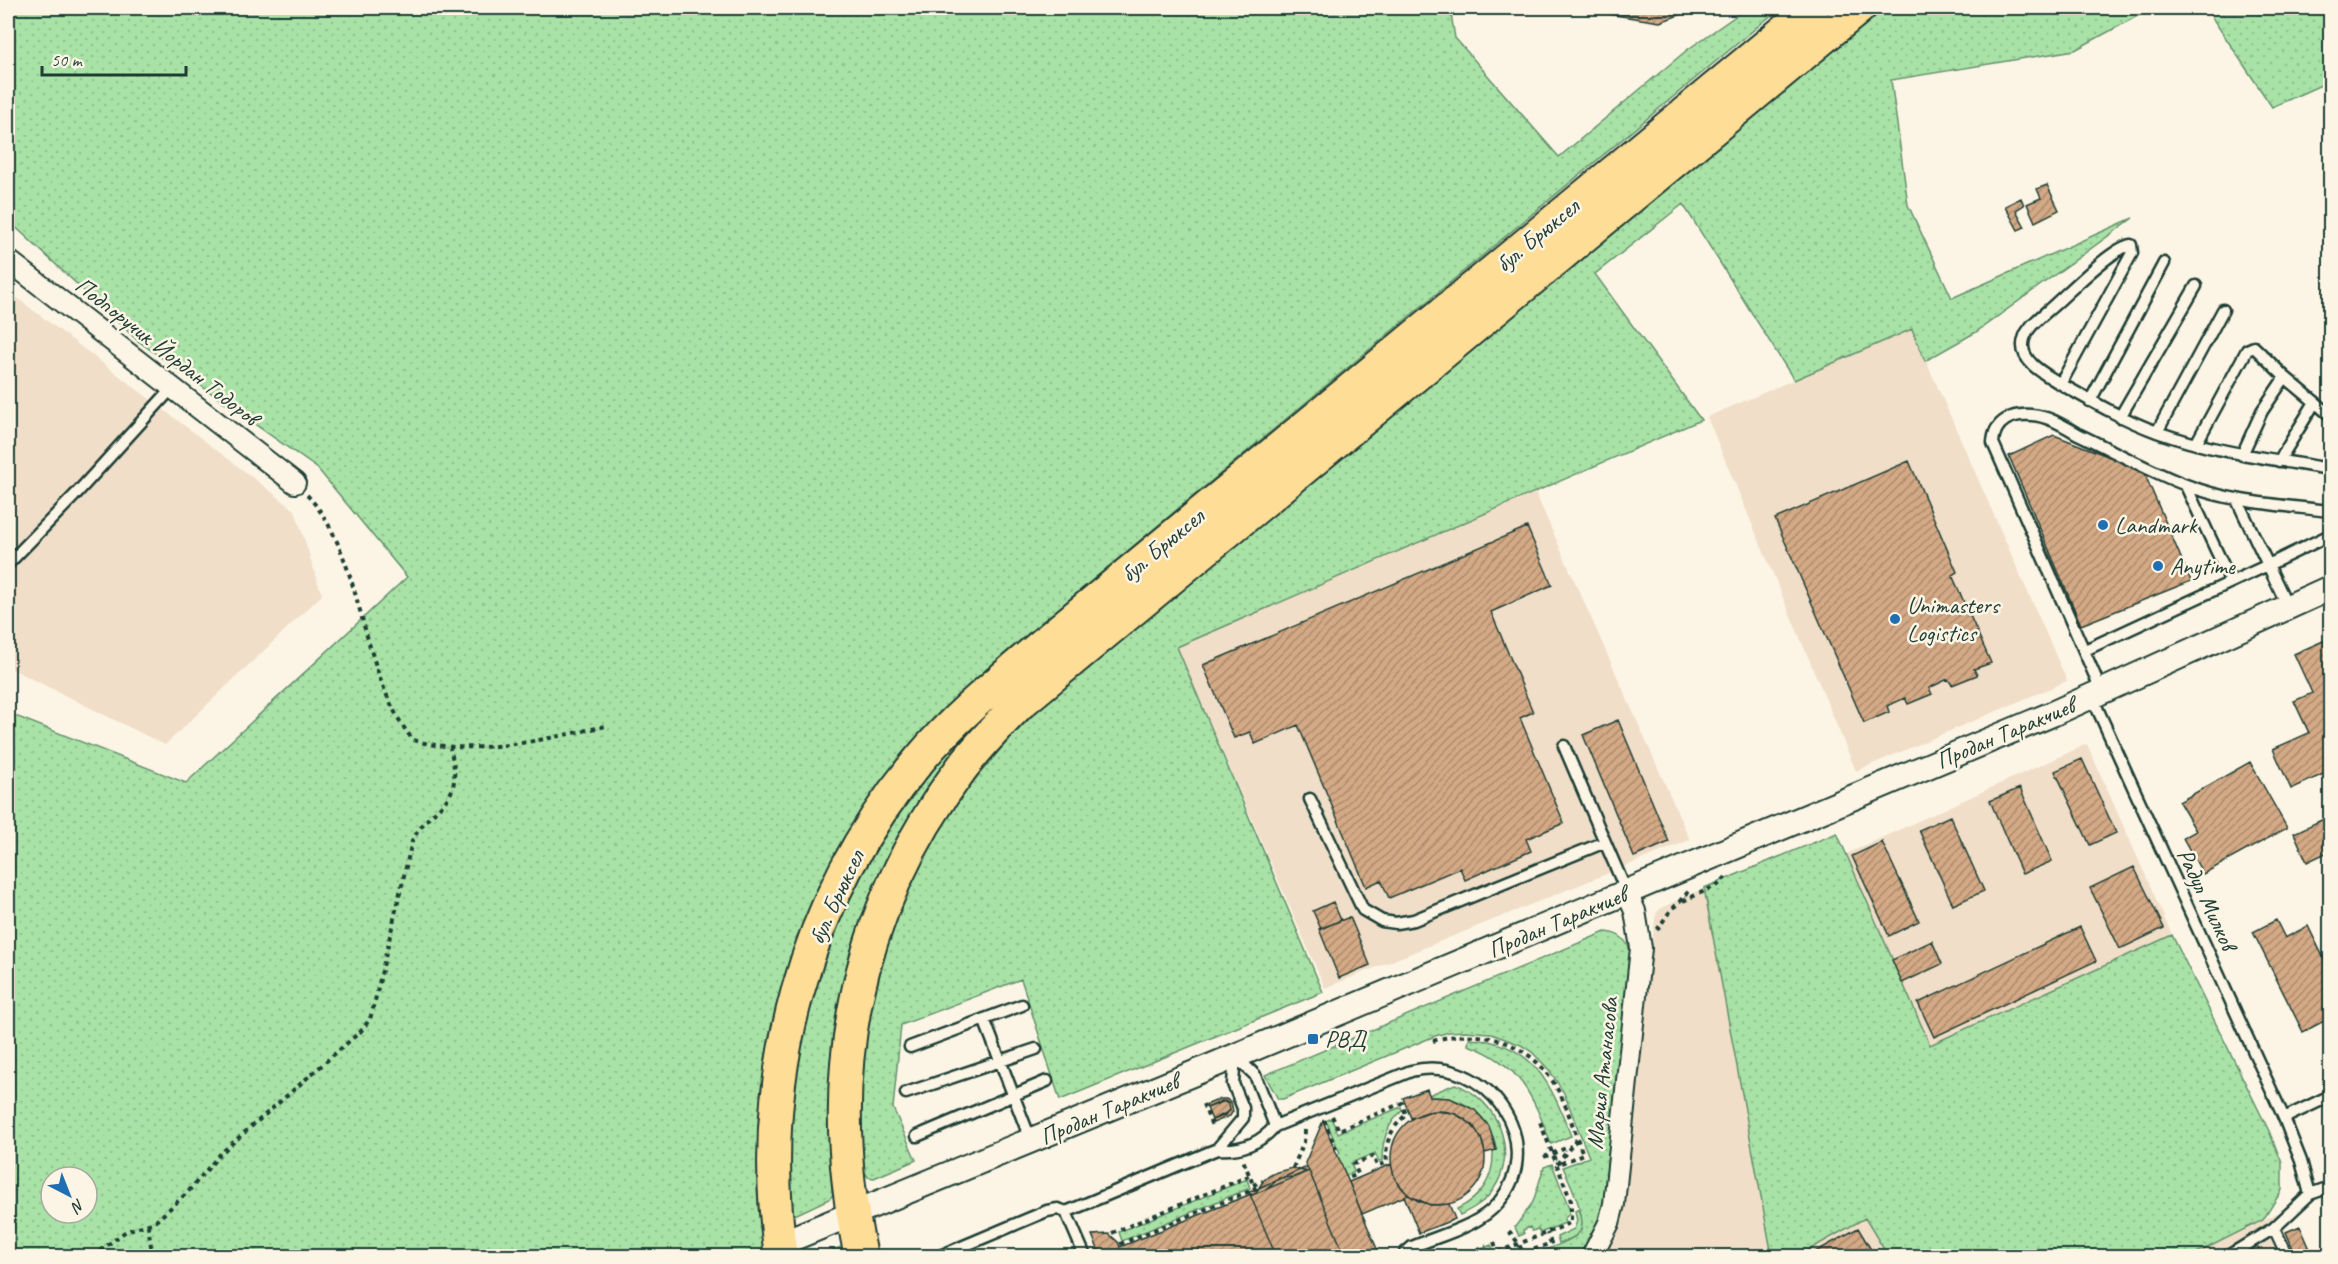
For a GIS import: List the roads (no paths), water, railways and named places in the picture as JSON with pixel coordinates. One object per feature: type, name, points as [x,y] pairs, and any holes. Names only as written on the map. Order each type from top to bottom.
[{"type":"main road","name":"бул. Брюксел","points":[[780,1250],[773,1155],[781,1064],[790,1015],[804,968],[828,904],[851,858],[897,787],[921,757],[966,711],[1057,632],[1812,8]]},
{"type":"main road","name":"бул. Брюксел","points":[[861,1257],[852,1216],[845,1165],[843,1103],[854,1005],[878,921],[899,869],[928,816],[961,769],[992,732],[1026,698],[1859,8]]},
{"type":"street","name":"Подпоручик Йордан Тодоров","points":[[8,260],[295,483]]},
{"type":"street","name":"Продан Таракчиев","points":[[780,1250],[852,1216],[2097,694],[2331,588]]},
{"type":"street","name":"Мария Атанасова","points":[[1592,1257],[1609,1222],[1614,1204],[1641,948],[1635,911],[1627,893]]},
{"type":"lane","points":[[2061,383],[2132,253],[2131,245],[2120,249],[2105,261],[2036,322],[2022,345],[2025,356],[2034,365],[2061,383],[2090,401],[2120,417],[2157,432],[2242,455],[2330,469]]},
{"type":"lane","points":[[2090,401],[2164,263]]},
{"type":"lane","points":[[2120,417],[2196,286]]},
{"type":"lane","points":[[2157,432],[2223,310]]},
{"type":"lane","points":[[2196,444],[2247,350],[2254,347],[2285,377],[2331,415]]},
{"type":"lane","points":[[2242,455],[2262,411],[2285,377]]},
{"type":"lane","points":[[8,564],[91,479],[172,387]]},
{"type":"lane","points":[[2279,460],[2315,402]]},
{"type":"lane","name":"Радул Милков","points":[[2310,1194],[2301,1161],[2284,1119],[2097,694],[2085,650],[1993,443],[1995,430],[2008,417],[2026,414],[2044,417],[2186,486],[2237,500],[2331,511]]},
{"type":"lane","points":[[2186,486],[2231,582]]},
{"type":"lane","points":[[2237,500],[2288,608]]},
{"type":"lane","points":[[2085,650],[2331,535]]},
{"type":"lane","points":[[1564,746],[1627,893]]},
{"type":"lane","points":[[1310,799],[1363,910],[1382,921],[1396,923],[1414,920],[1605,842]]},
{"type":"lane","points":[[910,1047],[1022,1005]]},
{"type":"lane","points":[[984,1019],[1031,1141]]},
{"type":"lane","points":[[906,1093],[1036,1048]]},
{"type":"lane","points":[[1234,1056],[1255,1075],[1275,1126]]},
{"type":"lane","points":[[940,1257],[1047,1211],[1058,1209],[1066,1212],[1217,1149],[1241,1123],[1244,1113],[1233,1084],[1234,1056]]},
{"type":"lane","points":[[1217,1149],[1228,1150],[1249,1145],[1269,1134],[1275,1126],[1423,1068],[1453,1072],[1471,1078],[1488,1089],[1508,1114],[1513,1132],[1515,1162],[1510,1183],[1498,1203],[1481,1218],[1412,1247],[1404,1257]]},
{"type":"lane","points":[[916,1136],[1047,1081]]},
{"type":"lane","points":[[2284,1119],[2331,1096]]},
{"type":"lane","points":[[2228,1257],[2274,1228],[2310,1194],[2331,1187]]},
{"type":"lane","points":[[1066,1212],[1085,1257]]},
{"type":"lane","points":[[2274,1228],[2287,1257]]},
{"type":"place","name":"Landmark","points":[[2103,525]]},
{"type":"place","name":"Anytime","points":[[2158,566]]},
{"type":"place","name":"Unimasters Logistics","points":[[1895,619]]},
{"type":"place","name":"РВД","points":[[1313,1039]]}]
